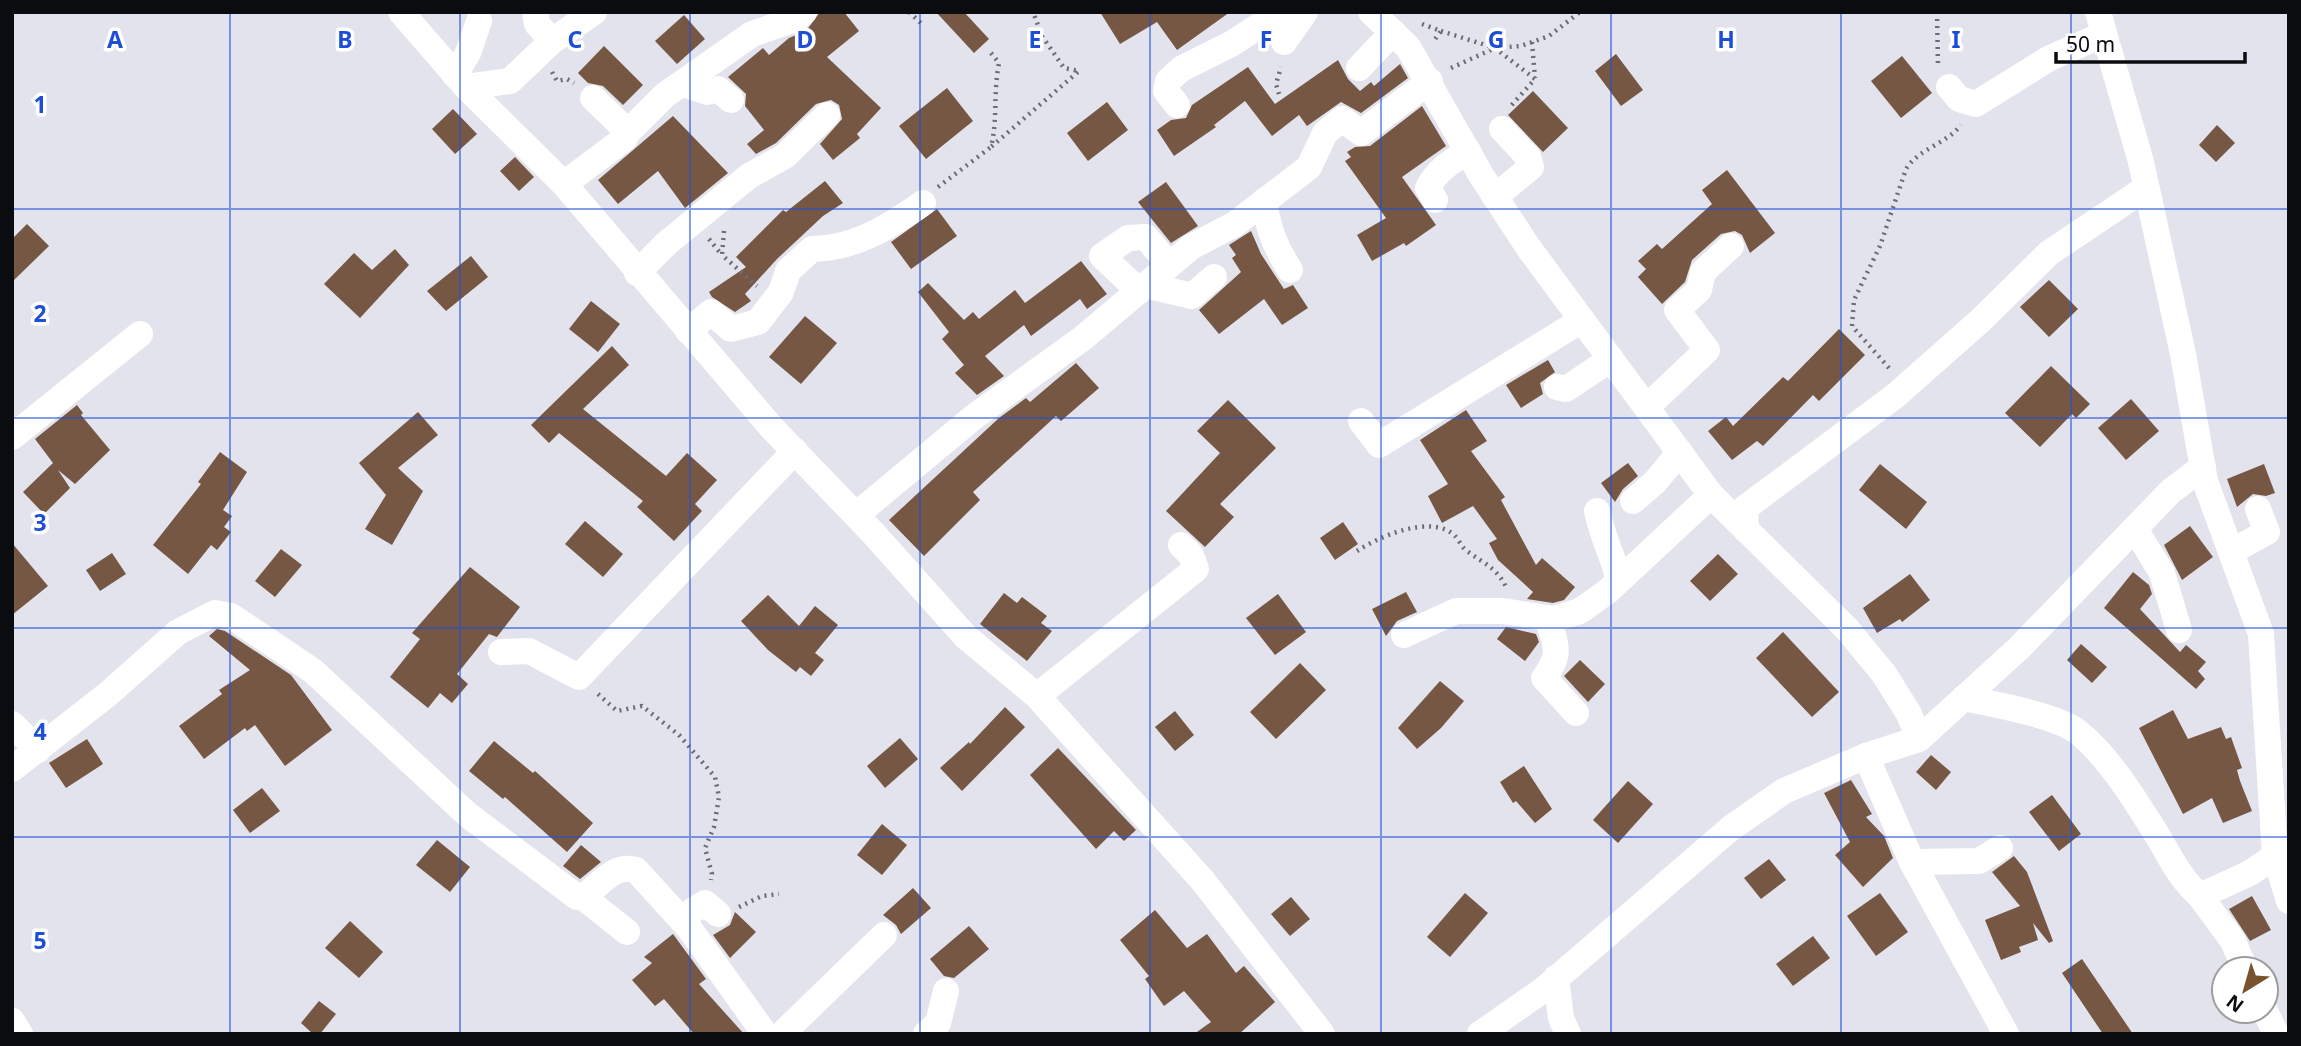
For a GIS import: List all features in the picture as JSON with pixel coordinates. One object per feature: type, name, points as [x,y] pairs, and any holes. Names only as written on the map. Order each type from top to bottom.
[{"type":"street","points":[[401,12],[460,81],[564,184],[688,331],[966,637],[1037,696],[1203,881],[1322,1034]]},
{"type":"street","points":[[535,12],[544,50]]},
{"type":"street","points":[[564,184],[624,139],[639,131],[665,96],[752,34],[796,19],[804,12]]},
{"type":"street","points":[[1177,105],[1166,91],[1168,80],[1181,69],[1221,50],[1280,12]]},
{"type":"street","points":[[1284,42],[1305,12]]},
{"type":"street","points":[[1371,12],[1408,47],[1495,197],[1528,247],[1712,495],[1847,629],[1884,674],[1909,713],[1919,738]]},
{"type":"street","points":[[460,81],[481,15]]},
{"type":"street","points":[[460,81],[510,81],[579,17]]},
{"type":"street","points":[[1949,87],[1959,99],[1976,104],[2101,23],[2146,188],[2183,354],[2203,467],[2261,634],[2280,781],[2275,856],[2289,901]]},
{"type":"street","points":[[1359,68],[1393,32]]},
{"type":"street","points":[[856,515],[975,416],[1036,374],[1191,247],[1235,224],[1309,167],[1325,133],[1342,119],[1362,133],[1430,81]]},
{"type":"street","points":[[682,84],[707,92],[718,89],[730,100]]},
{"type":"street","points":[[593,98],[639,131]]},
{"type":"street","points":[[637,273],[667,243],[749,176],[785,156],[827,115]]},
{"type":"street","points":[[1495,197],[1531,167],[1528,157],[1502,129]]},
{"type":"street","points":[[1435,200],[1427,188],[1431,181],[1443,167],[1468,150]]},
{"type":"street","points":[[1746,530],[1745,508],[1895,396],[2049,253],[2146,188]]},
{"type":"street","points":[[1264,201],[1271,238],[1290,270]]},
{"type":"street","points":[[688,331],[711,312],[731,329],[758,323],[781,292],[788,271],[812,249],[836,248],[862,241],[923,203]]},
{"type":"street","points":[[1169,265],[1146,237],[1128,238],[1102,256],[1142,288],[1192,296],[1214,277]]},
{"type":"street","points":[[1647,407],[1707,350],[1677,310],[1699,290],[1703,272],[1731,246]]},
{"type":"street","points":[[1361,421],[1379,445],[1582,320]]},
{"type":"street","points":[[12,437],[140,334]]},
{"type":"street","points":[[1557,387],[1566,389],[1611,359]]},
{"type":"street","points":[[501,652],[529,651],[579,677],[795,451]]},
{"type":"street","points":[[1633,500],[1655,482],[1680,452]]},
{"type":"street","points":[[1482,1033],[1556,978],[1742,821],[1784,791],[1866,756],[1919,738],[2019,648],[2171,491],[2203,467]]},
{"type":"street","points":[[1404,635],[1456,611],[1503,611],[1554,619],[1580,611],[1619,580],[1712,495]]},
{"type":"street","points":[[2231,552],[2267,532],[2258,509]]},
{"type":"street","points":[[1597,511],[1602,536],[1613,556],[1619,580]]},
{"type":"street","points":[[2135,529],[2162,573],[2179,630]]},
{"type":"street","points":[[1037,696],[1196,569],[1191,555],[1181,545]]},
{"type":"street","points":[[12,769],[178,632],[215,613],[231,617],[313,671],[468,815],[577,897],[583,897],[627,932]]},
{"type":"street","points":[[1554,619],[1550,627],[1557,644],[1557,660],[1544,678],[1576,713]]},
{"type":"street","points":[[1964,698],[2001,705],[2077,732],[2101,757],[2142,811],[2183,882],[2200,896],[2233,941],[2239,955]]},
{"type":"street","points":[[12,724],[38,750]]},
{"type":"street","points":[[1866,756],[1912,862],[2006,1034]]},
{"type":"street","points":[[1912,862],[1979,861],[2000,848]]},
{"type":"street","points":[[2200,896],[2250,873],[2275,856]]},
{"type":"street","points":[[583,897],[616,870],[628,867],[636,870],[681,918],[765,1034]]},
{"type":"street","points":[[681,918],[711,908]]},
{"type":"street","points":[[782,1034],[884,935]]},
{"type":"street","points":[[1556,978],[1561,1018],[1567,1034]]},
{"type":"street","points":[[926,1034],[938,1023],[946,991]]},
{"type":"street","points":[[12,1021],[20,1034]]},
{"type":"path","points":[[909,12],[923,25]]},
{"type":"path","points":[[923,203],[943,181],[991,147],[1079,71],[1064,68],[1042,36],[1033,12]]},
{"type":"path","points":[[1430,81],[1440,72],[1495,48],[1549,36],[1580,12]]},
{"type":"path","points":[[1937,12],[1938,74],[1949,87]]},
{"type":"path","points":[[1441,31],[1495,48],[1535,79]]},
{"type":"path","points":[[1502,129],[1497,121],[1535,79],[1532,41]]},
{"type":"path","points":[[544,50],[556,81],[567,79],[593,98]]},
{"type":"path","points":[[991,53],[999,63],[993,92],[996,128],[991,147]]},
{"type":"path","points":[[1922,373],[1895,374],[1872,352],[1852,326],[1854,300],[1880,246],[1906,169],[1913,158],[1956,131],[1976,104]]},
{"type":"path","points":[[720,202],[726,222],[722,237],[722,255],[762,290],[781,292]]},
{"type":"path","points":[[1357,551],[1417,525],[1439,528],[1453,534],[1465,550],[1499,573],[1509,591],[1503,611]]},
{"type":"path","points":[[579,677],[617,711],[642,706],[679,735],[715,778],[719,797],[714,827],[705,848],[712,874],[711,908],[779,894]]},
{"type":"building","points":[[820,12],[844,12],[859,31],[827,57],[881,108],[857,134],[860,138],[833,160],[820,144],[842,119],[839,105],[831,100],[816,104],[776,143],[756,154],[747,144],[764,130],[745,106],[746,94],[728,77],[763,48],[769,55],[789,38],[806,31]]},
{"type":"building","points":[[936,12],[964,12],[989,39],[974,53]]},
{"type":"building","points":[[1100,12],[1230,12],[1177,50],[1157,22],[1120,44]]},
{"type":"building","points":[[684,15],[705,39],[677,64],[655,41]]},
{"type":"building","points":[[604,46],[643,85],[623,105],[603,86],[588,83],[578,73]]},
{"type":"building","points":[[1616,54],[1643,90],[1621,106],[1595,71]]},
{"type":"building","points":[[1902,56],[1932,93],[1901,118],[1871,81]]},
{"type":"building","points":[[1338,60],[1348,79],[1360,91],[1371,82],[1374,86],[1400,64],[1408,78],[1361,113],[1341,102],[1307,126],[1299,115],[1272,136],[1245,101],[1214,125],[1216,127],[1174,156],[1157,130],[1171,120],[1186,118],[1192,105],[1248,67],[1275,104]]},
{"type":"building","points":[[947,88],[973,121],[926,159],[899,126]]},
{"type":"building","points":[[1533,91],[1568,128],[1543,152],[1508,115]]},
{"type":"building","points":[[1107,102],[1128,130],[1088,161],[1067,133]]},
{"type":"building","points":[[1422,106],[1446,146],[1402,177],[1436,225],[1406,246],[1404,243],[1372,261],[1357,235],[1386,218],[1345,161],[1351,157],[1347,152],[1355,147],[1370,146]]},
{"type":"building","points":[[453,109],[477,134],[455,154],[432,129]]},
{"type":"building","points":[[673,116],[728,173],[685,208],[658,171],[618,204],[598,180]]},
{"type":"building","points":[[2217,125],[2235,143],[2216,162],[2199,145]]},
{"type":"building","points":[[515,157],[534,177],[519,191],[500,171]]},
{"type":"building","points":[[1727,170],[1775,233],[1750,253],[1742,235],[1735,231],[1721,234],[1692,260],[1685,282],[1662,304],[1638,277],[1646,269],[1638,261],[1657,244],[1662,249],[1712,204],[1702,190]]},
{"type":"building","points":[[825,181],[843,203],[823,216],[777,259],[745,294],[751,301],[735,312],[712,297],[709,292],[746,267],[736,257],[783,210],[786,212]]},
{"type":"building","points":[[1166,182],[1198,226],[1171,243],[1138,202]]},
{"type":"building","points":[[937,209],[957,236],[911,269],[891,242]]},
{"type":"building","points":[[27,224],[49,246],[12,282],[12,239]]},
{"type":"building","points":[[1251,231],[1261,254],[1284,289],[1293,285],[1308,308],[1282,325],[1264,299],[1219,334],[1199,310],[1241,272],[1232,258],[1236,255],[1229,245]]},
{"type":"building","points":[[395,249],[409,265],[360,318],[324,284],[354,253],[372,270]]},
{"type":"building","points":[[471,256],[488,277],[446,311],[427,291]]},
{"type":"building","points":[[1081,261],[1107,294],[1087,309],[1080,299],[1031,336],[1024,325],[985,356],[1004,376],[977,395],[955,373],[964,365],[942,339],[949,332],[918,292],[928,283],[964,320],[973,312],[979,319],[1015,290],[1025,303]]},
{"type":"building","points":[[2049,280],[2078,309],[2049,337],[2020,307]]},
{"type":"building","points":[[591,301],[620,324],[598,352],[569,329]]},
{"type":"building","points":[[805,316],[837,343],[801,384],[769,357]]},
{"type":"building","points":[[1839,329],[1865,355],[1819,401],[1813,395],[1763,446],[1757,441],[1732,460],[1708,431],[1726,417],[1733,426],[1783,377],[1788,381]]},
{"type":"building","points":[[612,346],[629,365],[583,409],[666,476],[687,453],[717,480],[695,504],[702,511],[674,541],[637,507],[643,501],[559,433],[549,443],[531,425]]},
{"type":"building","points":[[1548,360],[1555,372],[1540,383],[1543,394],[1521,408],[1506,385]]},
{"type":"building","points":[[1076,363],[1099,388],[1061,421],[1056,416],[973,492],[980,500],[924,556],[889,520],[999,418],[1026,398],[1030,402]]},
{"type":"building","points":[[2051,366],[2090,404],[2076,418],[2072,414],[2040,447],[2005,413]]},
{"type":"building","points":[[2131,399],[2159,431],[2126,460],[2098,428]]},
{"type":"building","points":[[1228,400],[1276,448],[1220,504],[1234,517],[1205,547],[1166,511],[1220,453],[1197,431]]},
{"type":"building","points":[[77,405],[83,413],[81,415],[110,450],[75,484],[58,470],[70,488],[44,514],[23,492],[53,463],[35,439]]},
{"type":"building","points":[[1466,410],[1487,441],[1471,451],[1505,497],[1501,500],[1536,565],[1542,558],[1575,587],[1564,600],[1553,603],[1527,599],[1533,592],[1498,560],[1489,543],[1497,539],[1473,506],[1442,523],[1428,496],[1448,484],[1420,440]]},
{"type":"building","points":[[418,412],[438,435],[398,468],[423,491],[392,545],[365,529],[386,495],[359,463]]},
{"type":"building","points":[[220,452],[247,472],[223,510],[232,516],[224,527],[231,532],[217,550],[211,545],[188,574],[153,545],[201,484],[198,482]]},
{"type":"building","points":[[1628,463],[1638,476],[1623,489],[1615,502],[1601,483]]},
{"type":"building","points":[[1880,464],[1927,502],[1906,529],[1859,490]]},
{"type":"building","points":[[2264,464],[2275,493],[2266,496],[2253,494],[2237,507],[2227,479]]},
{"type":"building","points":[[585,521],[623,554],[603,577],[565,544]]},
{"type":"building","points":[[1343,522],[1358,544],[1335,560],[1320,538]]},
{"type":"building","points":[[2190,526],[2213,557],[2182,580],[2164,545]]},
{"type":"building","points":[[12,543],[48,586],[12,615]]},
{"type":"building","points":[[281,549],[302,565],[275,597],[255,581]]},
{"type":"building","points":[[112,553],[126,574],[100,591],[86,570]]},
{"type":"building","points":[[1718,554],[1738,574],[1710,601],[1690,581]]},
{"type":"building","points":[[470,567],[520,607],[497,637],[489,634],[457,674],[468,684],[452,703],[440,693],[428,708],[390,677],[420,639],[412,633]]},
{"type":"building","points":[[2133,572],[2149,585],[2152,594],[2140,609],[2180,652],[2186,645],[2206,662],[2198,671],[2205,679],[2196,689],[2104,608]]},
{"type":"building","points":[[1910,574],[1930,600],[1902,622],[1900,619],[1877,633],[1863,608]]},
{"type":"building","points":[[1406,592],[1417,612],[1397,621],[1386,636],[1372,609]]},
{"type":"building","points":[[1004,593],[1017,603],[1022,597],[1047,616],[1041,623],[1052,631],[1027,661],[980,624]]},
{"type":"building","points":[[1278,594],[1306,632],[1275,655],[1246,618]]},
{"type":"building","points":[[768,595],[799,626],[815,606],[838,625],[815,653],[824,660],[811,676],[800,667],[796,672],[768,650],[741,621]]},
{"type":"building","points":[[1506,627],[1536,634],[1539,642],[1525,661],[1497,639]]},
{"type":"building","points":[[217,629],[225,631],[291,675],[332,730],[285,766],[255,725],[247,731],[245,728],[204,759],[179,726],[222,694],[219,690],[250,670],[209,636]]},
{"type":"building","points":[[1783,632],[1839,692],[1812,717],[1756,658]]},
{"type":"building","points":[[2081,644],[2107,667],[2092,683],[2067,660]]},
{"type":"building","points":[[1580,660],[1605,684],[1588,702],[1564,676]]},
{"type":"building","points":[[1300,663],[1326,690],[1276,739],[1250,712]]},
{"type":"building","points":[[1440,681],[1464,701],[1441,728],[1417,749],[1398,728]]},
{"type":"building","points":[[1005,707],[1025,727],[962,791],[940,768],[969,742],[970,744]]},
{"type":"building","points":[[2173,710],[2188,739],[2221,727],[2226,739],[2231,737],[2242,768],[2237,770],[2240,781],[2252,811],[2223,823],[2212,798],[2183,814],[2139,728]]},
{"type":"building","points":[[1175,711],[1194,735],[1175,751],[1155,727]]},
{"type":"building","points":[[900,738],[918,759],[885,788],[867,766]]},
{"type":"building","points":[[87,739],[103,764],[66,788],[49,763]]},
{"type":"building","points":[[494,741],[533,773],[535,771],[593,823],[567,852],[505,797],[503,799],[469,771]]},
{"type":"building","points":[[1058,748],[1136,830],[1124,841],[1114,831],[1096,849],[1030,775]]},
{"type":"building","points":[[1931,755],[1951,772],[1936,790],[1916,772]]},
{"type":"building","points":[[1524,766],[1552,809],[1535,823],[1516,801],[1513,803],[1500,782]]},
{"type":"building","points":[[1851,780],[1872,814],[1866,817],[1884,836],[1893,858],[1863,887],[1835,855],[1850,842],[1824,793]]},
{"type":"building","points":[[1628,781],[1653,804],[1618,843],[1593,820]]},
{"type":"building","points":[[262,788],[280,811],[250,833],[233,810]]},
{"type":"building","points":[[2052,795],[2081,834],[2059,851],[2029,812]]},
{"type":"building","points":[[882,824],[907,845],[882,875],[857,855]]},
{"type":"building","points":[[437,840],[470,867],[450,892],[416,865]]},
{"type":"building","points":[[581,845],[601,862],[580,879],[563,866]]},
{"type":"building","points":[[2014,856],[2027,872],[2053,941],[2049,943],[2033,923],[2038,940],[2019,947],[2021,952],[2001,960],[1985,920],[2020,906],[1992,872]]},
{"type":"building","points":[[1769,859],[1786,880],[1761,899],[1744,878]]},
{"type":"building","points":[[913,888],[931,908],[901,934],[896,925],[883,915]]},
{"type":"building","points":[[1465,893],[1488,913],[1450,957],[1427,937]]},
{"type":"building","points":[[1880,893],[1908,932],[1876,956],[1847,916]]},
{"type":"building","points":[[2252,896],[2271,930],[2250,941],[2229,909]]},
{"type":"building","points":[[1291,897],[1310,919],[1290,936],[1271,914]]},
{"type":"building","points":[[1155,910],[1187,948],[1207,934],[1236,973],[1244,966],[1275,1002],[1239,1034],[1194,1034],[1211,1022],[1184,991],[1164,1006],[1145,979],[1149,976],[1120,940]]},
{"type":"building","points":[[735,912],[756,932],[730,958],[713,935],[730,925]]},
{"type":"building","points":[[350,921],[383,952],[359,978],[325,948]]},
{"type":"building","points":[[969,926],[989,949],[954,978],[944,976],[930,959]]},
{"type":"building","points":[[673,934],[706,979],[699,984],[744,1034],[694,1034],[664,999],[655,1006],[632,980],[652,963],[644,957]]},
{"type":"building","points":[[1813,936],[1830,958],[1793,986],[1776,964]]},
{"type":"building","points":[[2082,959],[2133,1034],[2103,1034],[2062,973]]},
{"type":"building","points":[[319,1001],[336,1014],[320,1034],[313,1034],[301,1023]]}]
